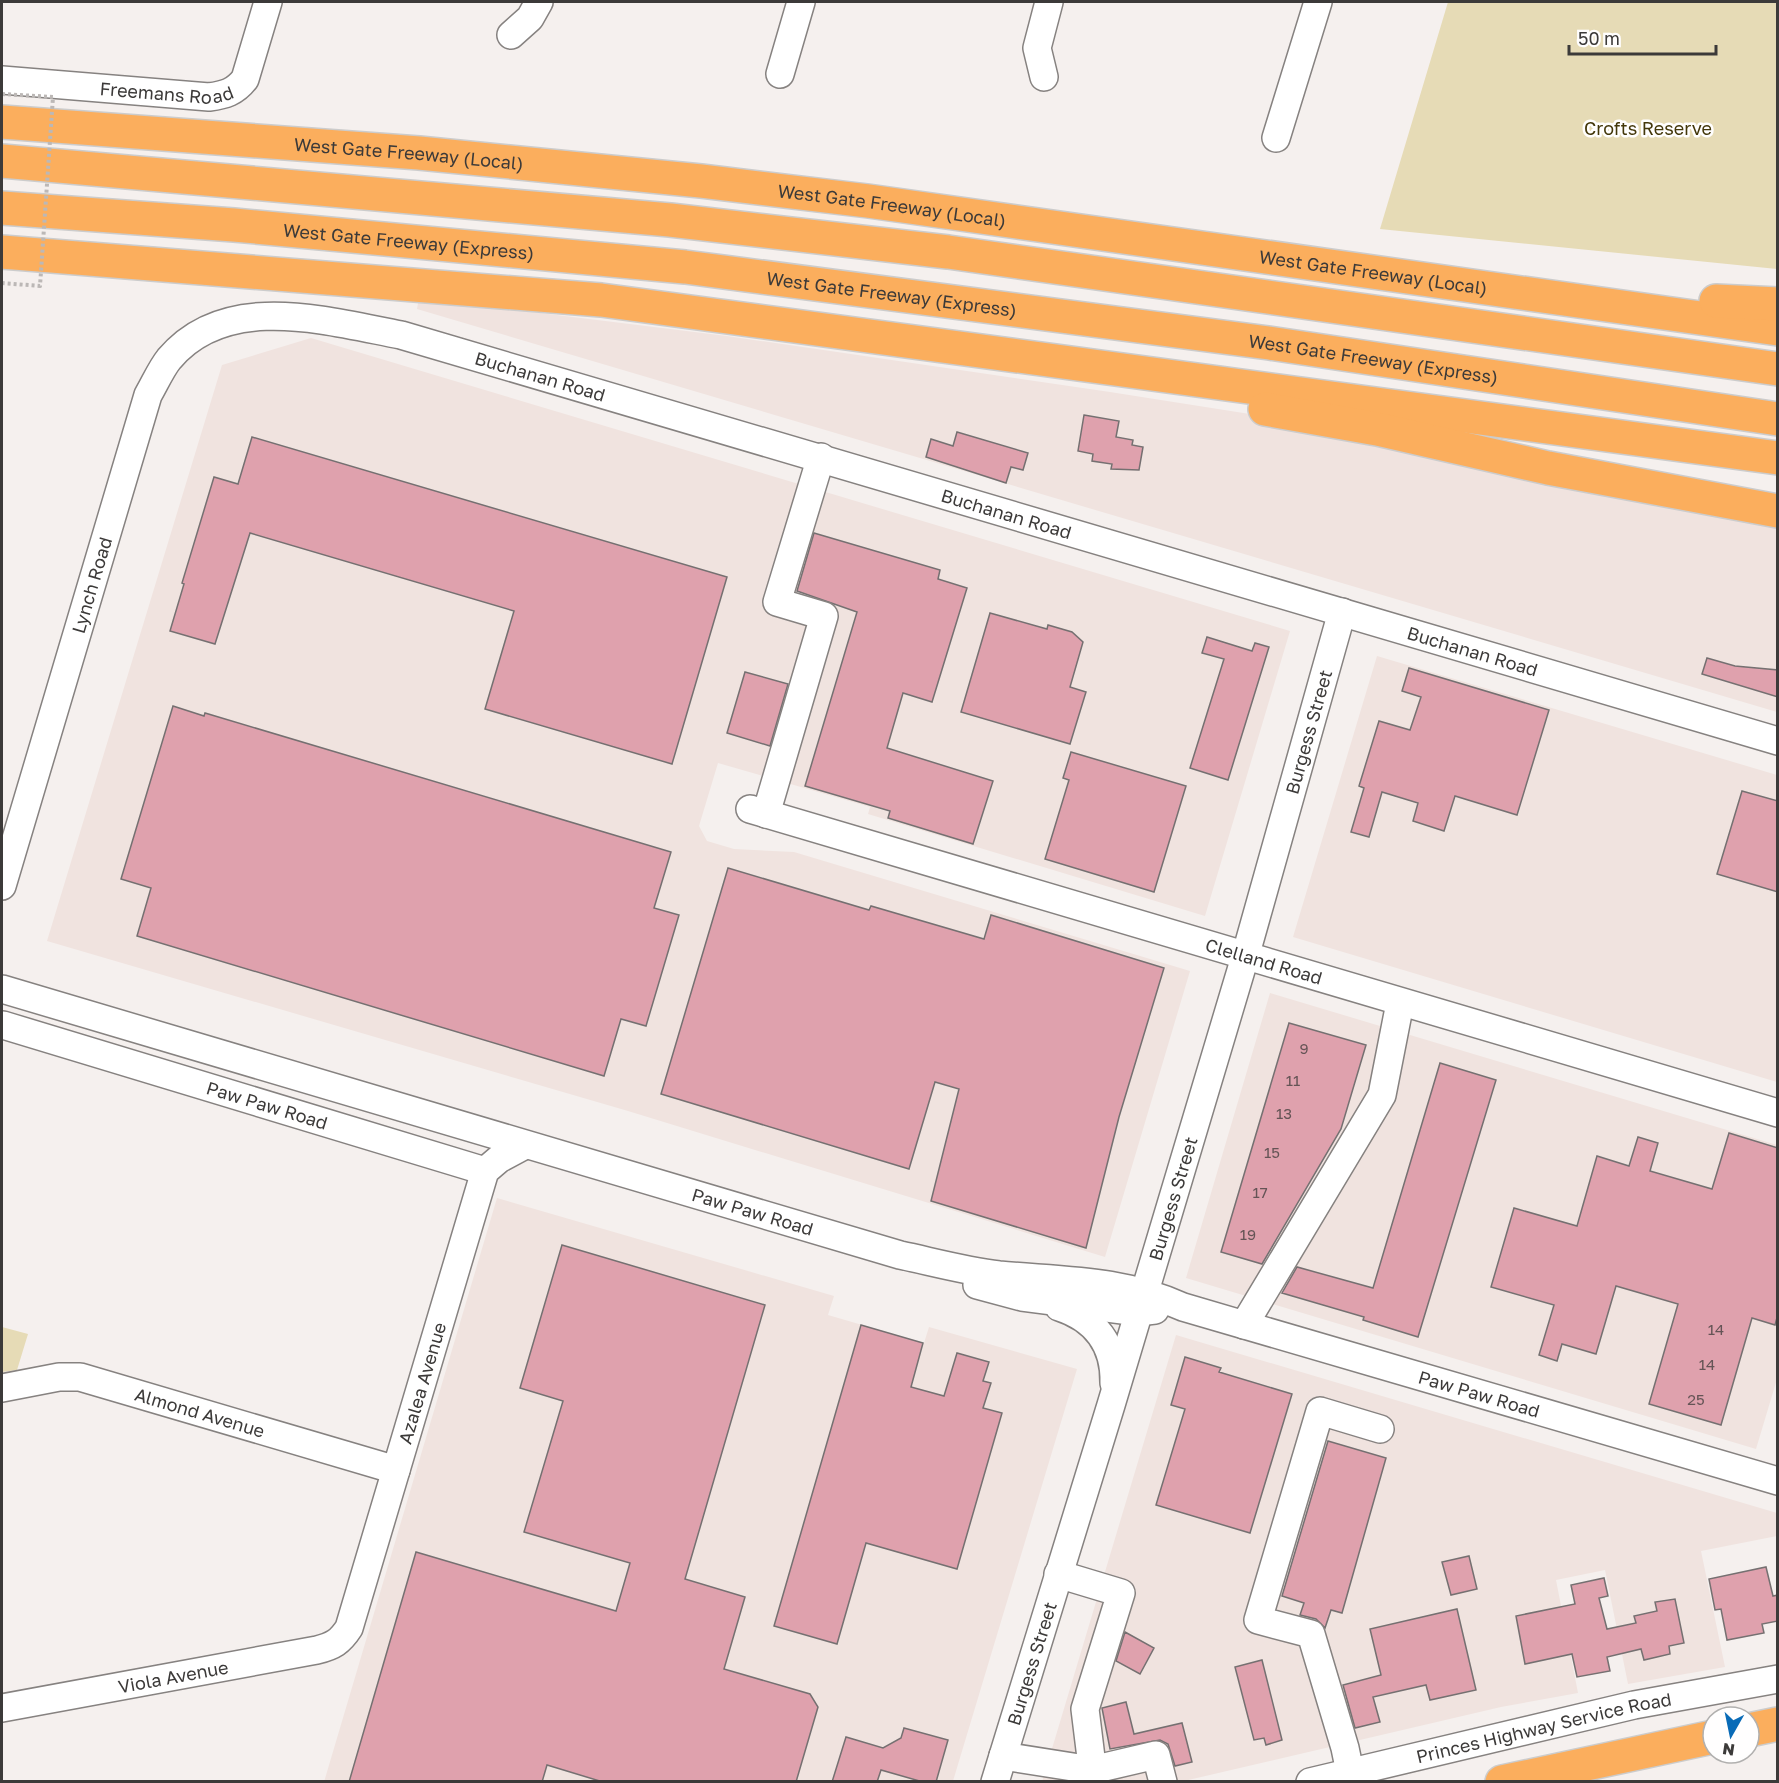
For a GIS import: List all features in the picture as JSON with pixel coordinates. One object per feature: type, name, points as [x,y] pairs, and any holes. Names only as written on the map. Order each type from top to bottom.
[{"type":"highway","name":"West Gate Freeway (Local)","points":[[2,122],[420,153],[868,201],[1778,329]]},
{"type":"highway","points":[[2,161],[647,218],[948,252],[1778,369]]},
{"type":"highway","name":"West Gate Freeway (Express)","points":[[2,208],[514,249],[685,267],[1257,342],[1778,419]]},
{"type":"highway","points":[[2,252],[601,300],[1778,458]]},
{"type":"highway","points":[[1591,301],[1778,304]]},
{"type":"highway","points":[[728,316],[1366,427],[1548,468],[1778,511]]},
{"type":"highway","points":[[1761,1728],[1778,1724]]},
{"type":"highway","points":[[1502,1782],[1701,1740]]},
{"type":"street","name":"Freemans Road","points":[[2,80],[209,97],[224,95],[237,89],[245,79],[268,2]]},
{"type":"street","points":[[511,35],[530,18],[539,2]]},
{"type":"street","points":[[780,74],[801,2]]},
{"type":"street","points":[[1044,76],[1037,48],[1049,2]]},
{"type":"street","points":[[1276,138],[1318,2]]},
{"type":"street","name":"Buchanan Road","points":[[231,320],[261,316],[290,317],[400,335],[821,457],[1778,741]]},
{"type":"street","name":"Lynch Road","points":[[2,886],[10,823],[148,395],[168,360],[182,346],[203,332],[231,320]]},
{"type":"street","name":"Clelland Road","points":[[821,457],[777,602],[824,616],[758,811],[1400,1003],[1778,1113]]},
{"type":"street","name":"Burgess Street","points":[[994,1782],[1111,1406],[1245,957],[1342,612]]},
{"type":"street","name":"Paw Paw Road","points":[[2,989],[900,1255],[985,1273],[1087,1281],[1141,1301]]},
{"type":"street","points":[[1244,1325],[1382,1095],[1400,1003]]},
{"type":"street","name":"Paw Paw Road","points":[[3,1025],[485,1171]]},
{"type":"street","points":[[126,1064],[137,1029]]},
{"type":"street","points":[[467,1128],[480,1143],[485,1171]]},
{"type":"street","points":[[485,1171],[498,1160],[525,1145]]},
{"type":"street","name":"Azalea Avenue","points":[[342,1639],[349,1628],[485,1171]]},
{"type":"street","name":"Paw Paw Road","points":[[900,1255],[972,1284],[1022,1297],[1141,1301],[1183,1307],[1778,1481]]},
{"type":"street","points":[[1022,1297],[1072,1311],[1089,1321],[1099,1332],[1108,1346],[1113,1366],[1111,1406]]},
{"type":"street","name":"Almond Avenue","points":[[2,1388],[59,1377],[86,1378],[396,1470]]},
{"type":"street","points":[[1350,1772],[1311,1634],[1258,1620],[1320,1411],[1380,1429]]},
{"type":"street","points":[[1058,1574],[1121,1593],[1084,1709],[1093,1776]]},
{"type":"street","name":"Viola Avenue","points":[[2,1708],[317,1650],[332,1646],[342,1639]]},
{"type":"street","name":"Princes Highway Service Road","points":[[1310,1782],[1634,1705],[1778,1679]]},
{"type":"street","points":[[1003,1756],[1093,1776],[1156,1755],[1163,1782]]},
{"type":"path","points":[[2,94],[53,97],[40,286],[2,283]]},
{"type":"shaded area","points":[[419,298],[727,336],[1110,392],[1466,448],[1777,505],[1777,712],[417,309]]},
{"type":"shaded area","points":[[311,338],[1290,631],[1205,916],[868,814],[870,807],[718,763],[699,826],[707,841],[734,849],[794,852],[1190,971],[1105,1257],[628,1111],[47,941],[222,365]]},
{"type":"shaded area","points":[[1377,656],[1777,775],[1777,1082],[1293,937]]},
{"type":"shaded area","points":[[1270,993],[1777,1145],[1777,1379],[1756,1449],[1186,1278]]},
{"type":"shaded area","points":[[497,1198],[834,1296],[828,1315],[924,1343],[929,1327],[1077,1369],[953,1781],[324,1782]]},
{"type":"shaded area","points":[[1176,1335],[1777,1513],[1777,1536],[1701,1551],[1725,1667],[1628,1684],[1605,1570],[1556,1580],[1578,1693],[1501,1707],[1184,1781],[1042,1782]]},
{"type":"green space","name":"Crofts Reserve","points":[[1448,2],[1777,2],[1777,269],[1380,229]]},
{"type":"green space","points":[[2,1327],[28,1334],[17,1370],[2,1372]]},
{"type":"building","points":[[1084,415],[1119,421],[1116,437],[1133,440],[1132,445],[1143,447],[1139,470],[1111,469],[1112,464],[1092,461],[1093,454],[1078,451]]},
{"type":"building","points":[[957,432],[1028,453],[1023,470],[1011,467],[1006,483],[926,457],[931,439],[953,446]]},
{"type":"building","points":[[252,437],[727,577],[672,764],[485,709],[514,611],[250,533],[215,644],[170,631],[214,477],[238,484]]},
{"type":"building","points":[[814,533],[940,570],[938,579],[967,588],[932,702],[903,693],[887,748],[993,781],[973,844],[888,818],[890,811],[805,786],[857,612],[797,591]]},
{"type":"building","points":[[990,613],[1047,629],[1048,625],[1072,632],[1083,642],[1070,687],[1086,692],[1070,744],[961,712]]},
{"type":"building","points":[[1207,637],[1252,651],[1255,643],[1269,647],[1228,780],[1190,768],[1224,659],[1202,653]]},
{"type":"building","points":[[1707,658],[1735,666],[1778,670],[1778,697],[1702,674]]},
{"type":"building","points":[[1409,668],[1549,710],[1517,815],[1455,796],[1444,831],[1413,821],[1418,803],[1382,792],[1369,837],[1351,832],[1364,788],[1359,786],[1379,721],[1410,730],[1421,697],[1402,691]]},
{"type":"building","points":[[745,672],[788,684],[770,746],[727,733]]},
{"type":"building","points":[[173,706],[204,716],[205,713],[671,852],[654,908],[679,915],[646,1026],[621,1019],[604,1076],[137,936],[151,888],[121,879]]},
{"type":"building","points":[[1071,752],[1186,786],[1154,892],[1045,859],[1069,780],[1063,778]]},
{"type":"building","points":[[1742,791],[1778,801],[1778,892],[1717,874]]},
{"type":"building","points":[[728,868],[869,910],[871,906],[984,939],[991,915],[1164,968],[1119,1117],[1086,1248],[931,1201],[959,1089],[935,1082],[909,1169],[661,1094]]},
{"type":"building","points":[[1289,1023],[1366,1045],[1341,1129],[1262,1264],[1221,1252]]},
{"type":"building","points":[[1440,1063],[1496,1080],[1418,1337],[1363,1320],[1364,1317],[1282,1293],[1297,1267],[1373,1288]]},
{"type":"building","points":[[1729,1133],[1778,1148],[1778,1314],[1775,1325],[1752,1318],[1721,1425],[1649,1404],[1678,1304],[1616,1286],[1596,1354],[1562,1344],[1557,1361],[1539,1355],[1554,1305],[1491,1287],[1514,1208],[1577,1226],[1597,1156],[1629,1166],[1638,1137],[1658,1143],[1650,1171],[1712,1189]]},
{"type":"building","points":[[562,1245],[765,1305],[685,1579],[745,1597],[724,1669],[810,1694],[818,1707],[796,1782],[603,1782],[547,1765],[542,1782],[349,1782],[416,1552],[616,1611],[630,1563],[524,1532],[563,1401],[520,1388]]},
{"type":"building","points":[[861,1325],[923,1343],[911,1387],[944,1396],[957,1353],[989,1362],[983,1381],[991,1383],[983,1408],[1002,1413],[957,1569],[866,1543],[837,1644],[774,1626]]},
{"type":"building","points":[[1185,1357],[1221,1368],[1219,1372],[1292,1394],[1250,1533],[1156,1505],[1185,1409],[1171,1405]]},
{"type":"building","points":[[1328,1441],[1386,1458],[1342,1613],[1331,1610],[1325,1628],[1316,1619],[1300,1615],[1304,1603],[1282,1596]]},
{"type":"building","points":[[1469,1556],[1477,1589],[1451,1595],[1442,1562]]},
{"type":"building","points":[[1766,1567],[1773,1596],[1778,1595],[1778,1621],[1762,1624],[1764,1633],[1727,1640],[1721,1609],[1715,1610],[1709,1579]]},
{"type":"building","points":[[1604,1578],[1608,1596],[1599,1598],[1607,1629],[1636,1623],[1634,1616],[1657,1611],[1655,1602],[1675,1599],[1684,1643],[1669,1646],[1670,1654],[1644,1660],[1641,1649],[1607,1657],[1610,1671],[1577,1677],[1572,1654],[1525,1664],[1516,1616],[1575,1604],[1571,1585]]},
{"type":"building","points":[[1457,1609],[1476,1690],[1430,1700],[1426,1685],[1373,1697],[1380,1722],[1355,1728],[1343,1685],[1381,1675],[1370,1629]]},
{"type":"building","points":[[1125,1632],[1154,1648],[1140,1674],[1116,1661]]},
{"type":"building","points":[[1262,1660],[1282,1740],[1266,1745],[1264,1738],[1254,1740],[1235,1667]]},
{"type":"building","points":[[1126,1702],[1134,1734],[1182,1723],[1192,1762],[1175,1766],[1168,1744],[1160,1740],[1110,1749],[1102,1708]]},
{"type":"building","points":[[904,1728],[948,1740],[936,1782],[923,1782],[881,1770],[877,1782],[832,1782],[846,1737],[883,1748],[901,1738]]}]
